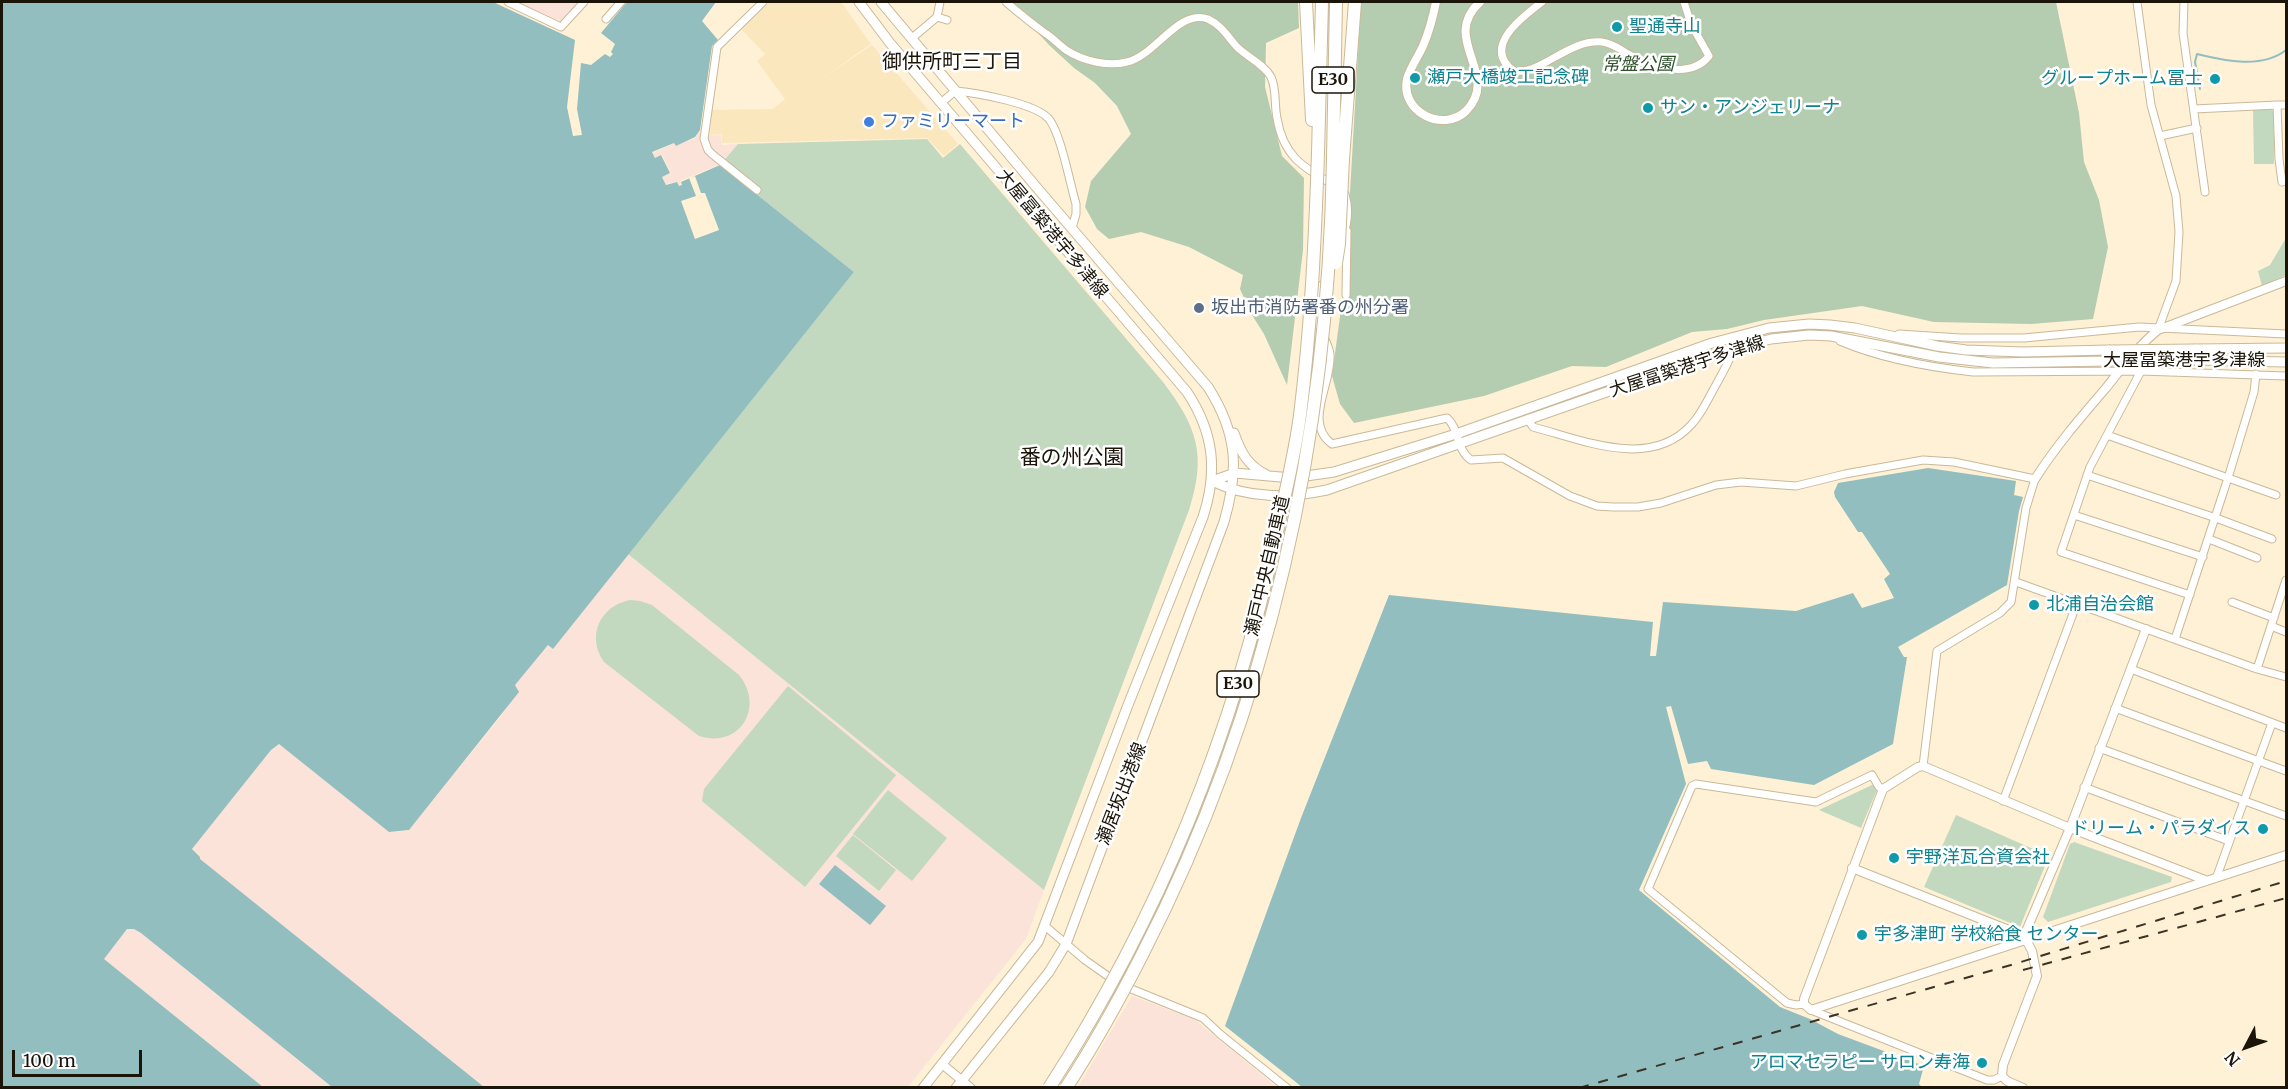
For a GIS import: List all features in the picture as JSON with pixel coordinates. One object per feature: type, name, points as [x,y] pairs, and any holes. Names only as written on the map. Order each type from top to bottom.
[{"type":"highway","points":[[1306,2],[1316,152]]},
{"type":"highway","name":"E30","points":[[1316,152],[1322,2]]},
{"type":"highway","name":"E30","points":[[1336,2],[1338,158]]},
{"type":"highway","points":[[1338,158],[1355,2]]},
{"type":"highway","name":"瀬戸中央自動車道","points":[[1048,1088],[1106,993],[1155,897],[1211,764],[1243,669],[1266,585],[1299,418],[1309,335],[1315,244],[1316,152]]},
{"type":"highway","name":"瀬戸中央自動車道","points":[[1066,1088],[1118,1001],[1159,923],[1196,842],[1228,758],[1256,674],[1281,579],[1313,421],[1322,347],[1339,244],[1338,158]]},
{"type":"main road","name":"大屋冨築港宇多津線","points":[[859,2],[875,24],[1194,403],[1209,440],[1212,481]]},
{"type":"main road","name":"大屋冨築港宇多津線","points":[[881,2],[1208,387],[1226,421],[1234,473]]},
{"type":"main road","points":[[1114,306],[1128,294]]},
{"type":"main road","name":"大屋冨築港宇多津線","points":[[1212,481],[1234,473],[1276,478],[1305,477],[1334,472],[1456,434],[1732,337],[1769,328],[1809,324],[1855,328],[1966,350],[2023,352],[2286,348]]},
{"type":"main road","name":"大屋冨築港宇多津線","points":[[1212,481],[1232,490],[1275,495],[1319,491],[1460,445],[1734,348],[1790,336],[1831,336],[1966,361],[1993,363],[2195,360],[2286,362]]},
{"type":"main road","points":[[1732,337],[1734,348]]},
{"type":"main road","points":[[1208,387],[1228,417],[1239,447],[1248,462],[1261,472],[1276,478]]},
{"type":"main road","name":"瀬居坂出港線","points":[[959,1084],[1049,972],[1066,944],[1224,522],[1234,473]]},
{"type":"main road","name":"瀬居坂出港線","points":[[923,1088],[1029,956],[1045,926],[1128,705],[1203,517],[1212,481]]},
{"type":"street","points":[[508,2],[561,27],[584,2]]},
{"type":"street","points":[[606,19],[621,2]]},
{"type":"street","points":[[757,190],[712,154],[704,139],[717,47],[764,2]]},
{"type":"street","points":[[911,39],[937,18],[940,2]]},
{"type":"street","points":[[1006,2],[1028,22],[1067,51],[1103,64],[1126,63],[1138,59],[1178,25],[1190,19],[1200,17],[1221,27],[1237,47],[1270,75],[1274,88],[1276,117],[1291,155],[1308,170],[1344,192],[1347,202],[1346,294]]},
{"type":"street","points":[[1436,2],[1427,36],[1407,80],[1407,89],[1413,105],[1419,112],[1426,117],[1442,120],[1452,120],[1461,115],[1473,102],[1477,93],[1477,72],[1465,40],[1464,30],[1471,11],[1480,2]]},
{"type":"street","points":[[1542,2],[1519,19],[1510,28],[1505,38],[1502,55],[1508,67],[1515,72],[1533,69],[1558,54],[1586,43],[1604,42],[1634,58],[1659,67],[1678,70],[1698,67],[1708,56],[1691,24],[1684,2]]},
{"type":"street","points":[[2137,2],[2151,105],[2176,196],[2179,232],[2176,281],[2158,330]]},
{"type":"street","points":[[2184,2],[2184,33],[2205,192]]},
{"type":"street","points":[[937,18],[947,20]]},
{"type":"street","points":[[941,103],[955,91],[981,94],[1040,112],[1048,118],[1057,137],[1076,204],[1072,228]]},
{"type":"street","points":[[2277,105],[2279,159],[2282,182],[2286,181]]},
{"type":"street","points":[[2194,109],[2286,105]]},
{"type":"street","points":[[2160,136],[2197,128]]},
{"type":"street","points":[[1347,226],[1322,282],[1318,300],[1319,327],[1330,354],[1320,414],[1320,430],[1324,438],[1332,444],[1447,418],[1452,422],[1460,445],[1471,460],[1503,458],[1570,496],[1597,506],[1613,507],[1638,507],[1661,503],[1716,486],[1734,483],[1796,486],[1845,474],[1923,460],[1954,462],[2035,479]]},
{"type":"street","points":[[1923,766],[1937,651],[2000,613],[2011,602],[2026,508],[2035,479],[2061,442],[2119,371],[2146,340],[2158,330],[2286,281]]},
{"type":"street","points":[[2139,327],[2145,334],[2146,340]]},
{"type":"street","points":[[1878,333],[1961,338],[2024,338],[2139,327],[2158,330],[2286,334]]},
{"type":"street","points":[[1831,336],[1866,352],[1946,369],[2002,373],[2141,371],[2286,376]]},
{"type":"street","points":[[1529,421],[1533,427],[1618,448],[1637,449],[1661,444],[1682,434],[1701,413],[1734,348]]},
{"type":"street","points":[[2141,371],[2087,475],[2061,552],[2190,596]]},
{"type":"street","points":[[1626,374],[1630,385]]},
{"type":"street","points":[[2175,639],[2216,518],[2254,392],[2256,374]]},
{"type":"street","points":[[2107,435],[2228,478],[2273,491]]},
{"type":"street","points":[[2087,475],[2272,539]]},
{"type":"street","points":[[2074,515],[2203,557]]},
{"type":"street","points":[[2209,539],[2257,558]]},
{"type":"street","points":[[2016,582],[2257,669],[2286,677]]},
{"type":"street","points":[[2257,669],[2286,585]]},
{"type":"street","points":[[2232,602],[2273,622],[2286,632]]},
{"type":"street","points":[[2003,801],[2078,603]]},
{"type":"street","points":[[2025,938],[2146,629]]},
{"type":"street","points":[[2131,669],[2286,728]]},
{"type":"street","points":[[2115,708],[2286,771]]},
{"type":"street","points":[[2217,876],[2272,723]]},
{"type":"street","points":[[2099,748],[2286,816]]},
{"type":"street","points":[[1808,1007],[1803,999],[1883,789],[1918,767],[1923,766],[2003,801],[2205,880]]},
{"type":"street","points":[[1883,789],[1879,787],[1872,775],[1816,802],[1696,784],[1692,786],[1648,889],[1787,1003],[1808,1007],[1987,1080],[1994,1080],[2002,1076]]},
{"type":"street","points":[[2084,787],[2229,841]]},
{"type":"street","points":[[1808,1007],[2286,855]]},
{"type":"street","points":[[1852,868],[2025,938],[2032,951],[2037,976],[2003,1065],[2002,1076]]},
{"type":"street","points":[[1045,926],[1098,970],[1119,984],[1203,1018],[1220,1035],[1287,1088]]},
{"type":"street","points":[[942,1064],[959,1084],[971,1088]]},
{"type":"street","points":[[2002,1076],[2007,1081],[2024,1088]]},
{"type":"shaded area","points":[[517,2],[578,2],[561,21]]},
{"type":"shaded area","points":[[770,2],[841,2],[871,44],[820,80],[872,45],[958,144],[944,156],[927,138],[722,143],[722,134],[710,135],[712,110],[773,109],[785,99],[757,61],[765,54],[741,29]]},
{"type":"shaded area","points":[[701,129],[701,136],[721,135],[722,145],[738,144],[720,164],[680,181],[679,186],[677,182],[666,184],[662,177],[671,173],[662,155],[655,158],[653,153],[674,143],[676,146],[695,138]]},
{"type":"shaded area","points":[[628,554],[1044,890],[1026,939],[908,1087],[263,1087],[104,959],[127,928],[131,928],[200,856],[193,850],[194,846],[275,745],[281,745],[389,832],[408,831],[502,715],[518,689],[515,685],[523,674],[548,645],[553,649]]},
{"type":"shaded area","points":[[1132,996],[1194,1019],[1277,1087],[1078,1087]]},
{"type":"green space","points":[[1010,2],[1298,2],[1299,28],[1266,43],[1265,87],[1282,156],[1304,178],[1303,250],[1287,385],[1240,289],[1243,275],[1189,247],[1141,232],[1109,239],[1097,229],[1085,207],[1091,181],[1131,134],[1117,106],[1095,83],[1074,68],[1049,45]]},
{"type":"green space","name":"常盤公園","points":[[1361,2],[2056,2],[2079,113],[2084,162],[2099,200],[2108,247],[2093,319],[2031,324],[1934,322],[1862,306],[1764,320],[1727,329],[1692,332],[1606,367],[1572,366],[1484,396],[1354,423],[1340,404],[1332,376],[1345,279]]},
{"type":"green space","points":[[2270,108],[2275,113],[2274,164],[2254,164],[2253,110]]},
{"type":"green space","points":[[927,139],[943,158],[960,144],[1163,382],[1184,413],[1196,442],[1197,473],[1189,510],[1044,890],[628,554],[854,272],[720,165],[738,144]]},
{"type":"green space","points":[[2286,238],[2286,275],[2262,286],[2258,271],[2270,265]]},
{"type":"green space","points":[[630,600],[652,605],[739,675],[746,687],[749,712],[737,731],[714,738],[699,736],[604,662],[596,642],[599,624],[611,609]]},
{"type":"green space","points":[[788,686],[896,775],[805,887],[702,801],[704,789]]},
{"type":"green space","points":[[1874,784],[1877,790],[1861,828],[1819,810]]},
{"type":"green space","points":[[888,790],[947,838],[912,881],[853,834]]},
{"type":"green space","points":[[1956,815],[2049,856],[2020,927],[1924,887]]},
{"type":"green space","points":[[853,835],[896,870],[879,891],[836,856]]},
{"type":"green space","points":[[2074,842],[2172,877],[2171,882],[2048,922],[2043,917],[2070,844]]},
{"type":"water","points":[[2,2],[493,2],[575,40],[567,107],[573,136],[582,135],[577,109],[581,63],[591,65],[605,54],[610,57],[613,54],[611,52],[615,44],[601,33],[627,2],[716,2],[702,21],[718,40],[712,46],[700,130],[695,137],[676,146],[674,143],[652,152],[655,158],[661,155],[670,173],[662,177],[666,185],[677,182],[679,186],[682,185],[681,182],[720,165],[854,272],[553,649],[548,645],[515,685],[519,692],[409,830],[389,832],[279,744],[271,750],[192,849],[200,859],[484,1087],[332,1087],[141,933],[134,929],[127,929],[104,959],[263,1087],[2,1088]]},
{"type":"water","points":[[1928,468],[2016,481],[2014,495],[2023,497],[2007,585],[1898,647],[1904,657],[1907,657],[1893,744],[1814,785],[1711,769],[1707,761],[1688,764],[1671,706],[1666,707],[1686,784],[1639,890],[1780,1007],[1838,1034],[1924,1066],[1919,1084],[1922,1087],[1302,1087],[1225,1026],[1301,818],[1389,595],[1653,622],[1650,656],[1656,656],[1663,602],[1796,611],[1853,593],[1862,608],[1894,598],[1884,579],[1890,574],[1835,497],[1834,492],[1838,483]]},
{"type":"water","points":[[835,865],[886,906],[870,925],[819,884]]},
{"type":"pier","points":[[695,176],[701,193],[705,193],[719,230],[695,239],[681,201],[696,196],[689,178]]},
{"type":"waterway","points":[[2200,89],[2195,62],[2197,54],[2243,62],[2266,60],[2286,50]]},
{"type":"railway","points":[[1579,1088],[2011,965],[2286,881]]},
{"type":"railway","points":[[2023,970],[2286,898]]},
{"type":"place","name":"聖通寺山","points":[[1617,27]]},
{"type":"place","name":"瀬戸大橋竣工記念碑","points":[[1415,78]]},
{"type":"place","name":"グループホーム冨士","points":[[2215,79]]},
{"type":"place","name":"サン・アンジェリーナ","points":[[1648,108]]},
{"type":"place","name":"ファミリーマート","points":[[869,122]]},
{"type":"place","name":"坂出市消防署番の州分署","points":[[1199,308]]},
{"type":"place","name":"北浦自治会館","points":[[2034,605]]},
{"type":"place","name":"ドリーム・パラダイス","points":[[2263,829]]},
{"type":"place","name":"宇野洋瓦合資会社","points":[[1894,858]]},
{"type":"place","name":"宇多津町 学校給食 センター","points":[[1862,935]]},
{"type":"place","name":"アロマセラピー サロン寿海","points":[[1982,1063]]},
{"type":"district","name":"御供所町三丁目","points":[[952,62]]},
{"type":"district","name":"番の州公園","points":[[1072,458]]}]
